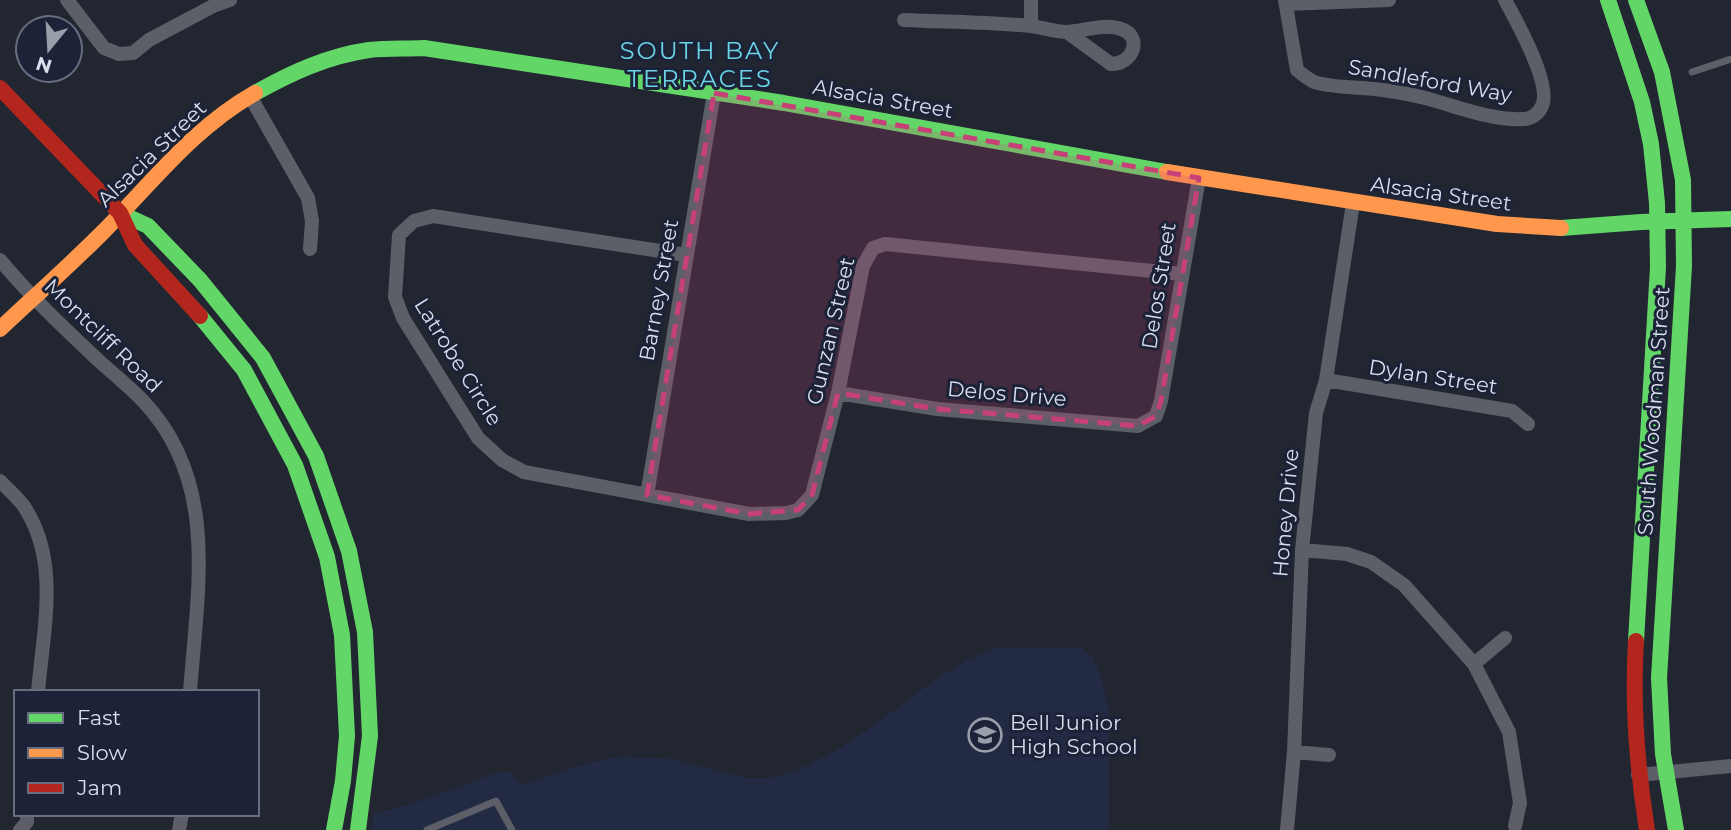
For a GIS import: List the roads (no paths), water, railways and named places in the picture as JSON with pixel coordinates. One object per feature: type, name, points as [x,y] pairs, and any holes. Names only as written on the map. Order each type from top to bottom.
[{"type":"main road","name":"South Woodman Street","points":[[1608,0],[1637,80],[1648,126],[1658,221],[1658,267],[1633,683],[1638,775],[1647,830]]},
{"type":"main road","name":"South Woodman Street","points":[[1636,0],[1662,72],[1683,180],[1684,265],[1659,678],[1659,722],[1664,772],[1676,830]]},
{"type":"main road","name":"Alsacia Street","points":[[0,329],[34,299],[186,144],[232,106],[291,73],[331,58],[370,50],[424,48],[784,103],[1199,178],[1497,224],[1552,228],[1731,219]]},
{"type":"main road","points":[[0,88],[120,213],[135,245],[183,295],[244,370],[295,465],[327,557],[342,635],[347,736],[334,830]]},
{"type":"main road","points":[[120,213],[148,226],[200,280],[256,348],[316,456],[349,551],[365,632],[370,736],[358,830]]},
{"type":"main road","points":[[343,778],[353,796],[348,830]]},
{"type":"street","points":[[67,0],[104,48],[119,54],[133,53],[149,40],[213,6],[230,0]]},
{"type":"street","points":[[1031,0],[1031,26]]},
{"type":"street","points":[[1285,2],[1389,0]]},
{"type":"street","name":"Sandleford Way","points":[[1285,2],[1297,70],[1317,83],[1422,97],[1496,116],[1524,119],[1534,116],[1544,102],[1544,89],[1528,47],[1505,0]]},
{"type":"street","points":[[904,20],[1031,26],[1067,32]]},
{"type":"street","name":"Barney Street","points":[[647,495],[714,93]]},
{"type":"street","points":[[250,96],[308,198],[312,221],[310,249]]},
{"type":"street","name":"Delos Street","points":[[1161,401],[1199,178]]},
{"type":"street","name":"Honey Drive","points":[[1287,830],[1294,752],[1302,550],[1316,413],[1326,380],[1353,203]]},
{"type":"street","name":"Latrobe Circle","points":[[686,255],[433,216],[414,222],[399,235],[395,297],[403,318],[478,438],[502,460],[524,472],[750,514]]},
{"type":"street","name":"Gunzan Street","points":[[750,514],[798,510],[812,495],[838,393],[863,266],[873,248],[885,244],[1182,274]]},
{"type":"street","name":"Montcliff Road","points":[[0,260],[34,299],[144,402],[169,437],[186,474],[196,510],[200,548],[190,690]]},
{"type":"street","name":"Dylan Street","points":[[1326,380],[1512,411],[1528,424]]},
{"type":"street","name":"Delos Drive","points":[[838,393],[937,409],[1138,426],[1156,416],[1161,401]]},
{"type":"street","points":[[0,481],[21,502],[29,515],[44,555],[48,579],[38,690]]},
{"type":"street","points":[[1302,550],[1347,554],[1371,562],[1404,585],[1474,664],[1510,732],[1520,803],[1515,826]]},
{"type":"street","points":[[1474,664],[1505,638]]},
{"type":"street","points":[[1294,752],[1329,755]]},
{"type":"street","points":[[1638,775],[1731,766]]},
{"type":"lane","points":[[1692,72],[1731,59]]},
{"type":"lane","points":[[427,830],[496,801],[512,830]]},
{"type":"place","name":"Bell Junior High School","points":[[985,735]]},
{"type":"district","name":"SOUTH BAY TERRACES","points":[[700,65]]}]
